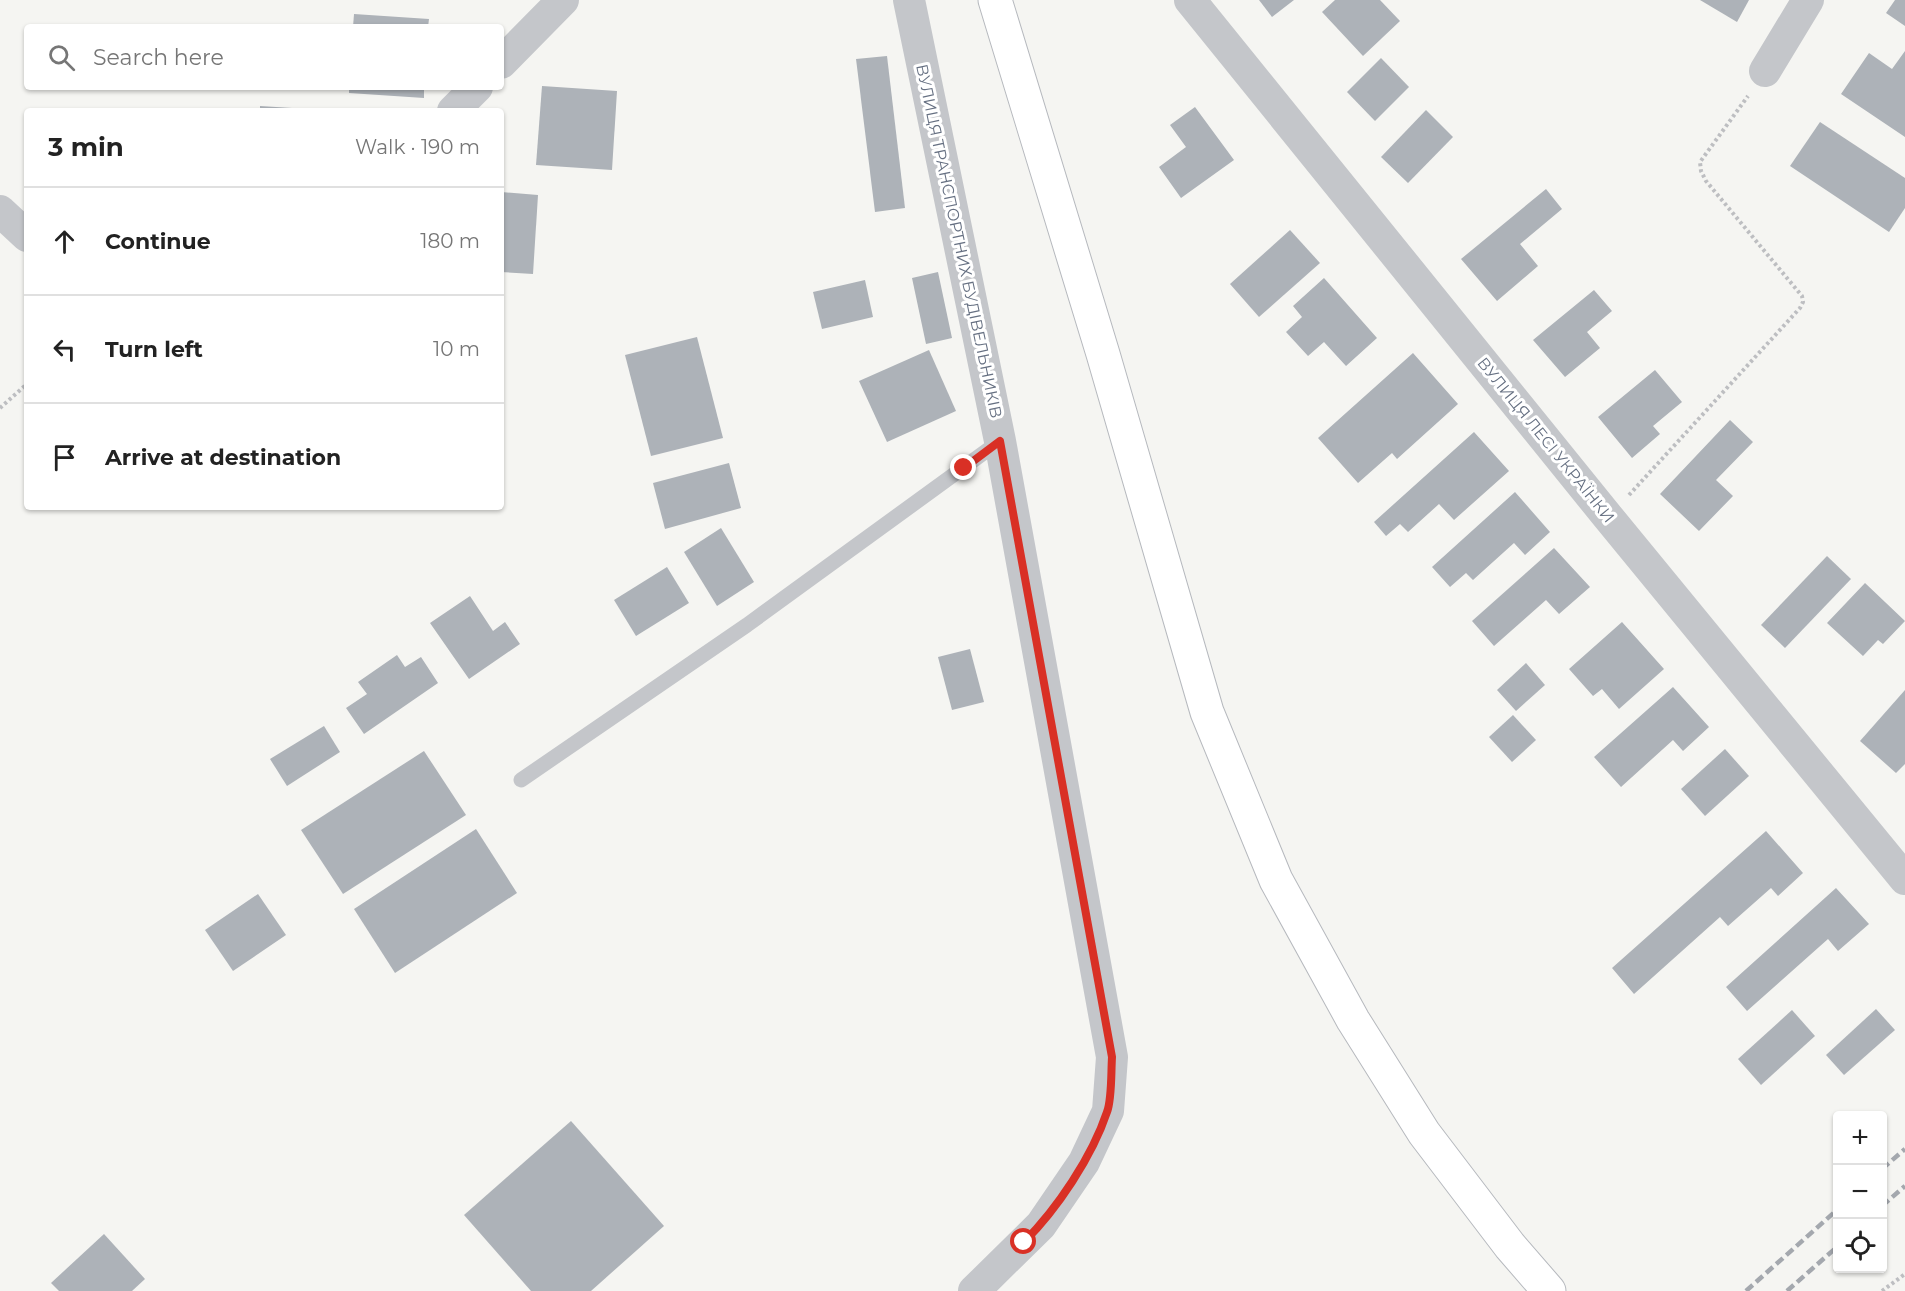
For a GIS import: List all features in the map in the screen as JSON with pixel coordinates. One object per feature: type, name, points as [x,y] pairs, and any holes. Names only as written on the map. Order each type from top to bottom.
[{"type":"main road","points":[[995,0],[1207,712],[1276,880],[1353,1020],[1424,1133],[1510,1246],[1548,1291]]},
{"type":"street","points":[[504,60],[563,0]]},
{"type":"street","name":"ВУЛИЦЯ ТРАНСПОРТНИХ БУДІВЕЛЬНИКІВ","points":[[909,0],[1000,441],[1112,1057],[1108,1111],[1084,1162],[1041,1225],[974,1291]]},
{"type":"street","name":"ВУЛИЦЯ ЛЕСІ УКРАЇНКИ","points":[[1190,0],[1608,517],[1905,879]]},
{"type":"street","points":[[1765,71],[1808,0]]},
{"type":"street","points":[[456,108],[474,90]]},
{"type":"street","points":[[0,211],[24,233]]},
{"type":"lane","points":[[521,780],[747,625],[1000,441]]},
{"type":"path","points":[[1608,517],[1800,308],[1803,302],[1802,296],[1706,181],[1701,171],[1700,162],[1765,71]]},
{"type":"path","points":[[0,408],[24,387]]},
{"type":"path","points":[[1882,1291],[1905,1274]]},
{"type":"building","points":[[1259,0],[1294,0],[1272,17]]},
{"type":"building","points":[[1335,0],[1380,0],[1400,21],[1363,56],[1322,12]]},
{"type":"building","points":[[1700,0],[1749,0],[1737,22]]},
{"type":"building","points":[[1895,0],[1905,0],[1905,26],[1886,13]]},
{"type":"building","points":[[354,14],[429,19],[428,24],[353,24]]},
{"type":"building","points":[[1905,51],[1905,137],[1841,94],[1869,53],[1892,69]]},
{"type":"building","points":[[887,56],[905,208],[875,212],[856,59]]},
{"type":"building","points":[[1381,58],[1409,87],[1375,121],[1347,92]]},
{"type":"building","points":[[542,86],[617,91],[612,170],[536,165]]},
{"type":"building","points":[[349,90],[424,90],[424,98],[349,93]]},
{"type":"building","points":[[260,106],[292,108],[260,108]]},
{"type":"building","points":[[1195,107],[1234,160],[1181,198],[1159,167],[1186,147],[1170,125]]},
{"type":"building","points":[[1426,110],[1453,137],[1408,183],[1381,157]]},
{"type":"building","points":[[1820,122],[1905,178],[1905,208],[1889,232],[1790,166]]},
{"type":"building","points":[[1546,189],[1562,209],[1520,244],[1538,266],[1497,301],[1461,259]]},
{"type":"building","points":[[504,192],[538,195],[533,274],[504,272]]},
{"type":"building","points":[[1290,230],[1320,263],[1259,317],[1230,284]]},
{"type":"building","points":[[938,272],[952,338],[926,344],[912,278]]},
{"type":"building","points":[[1324,278],[1377,338],[1346,366],[1324,342],[1308,356],[1286,332],[1302,317],[1293,306]]},
{"type":"building","points":[[865,280],[873,317],[822,329],[813,292]]},
{"type":"building","points":[[1594,290],[1612,311],[1587,332],[1600,348],[1565,377],[1533,340]]},
{"type":"building","points":[[697,337],[723,438],[651,456],[625,355]]},
{"type":"building","points":[[929,350],[956,411],[887,442],[859,381]]},
{"type":"building","points":[[1413,353],[1458,404],[1397,459],[1392,453],[1358,483],[1318,438]]},
{"type":"building","points":[[1655,370],[1682,402],[1653,426],[1660,434],[1632,458],[1598,417]]},
{"type":"building","points":[[1730,420],[1753,442],[1716,480],[1733,496],[1699,531],[1660,494]]},
{"type":"building","points":[[1474,432],[1509,471],[1454,520],[1439,504],[1408,532],[1400,524],[1386,536],[1374,522]]},
{"type":"building","points":[[729,463],[741,508],[665,529],[653,483]]},
{"type":"building","points":[[1515,492],[1550,532],[1525,555],[1514,543],[1473,580],[1466,573],[1450,587],[1432,567]]},
{"type":"building","points":[[721,528],[754,582],[717,606],[684,552]]},
{"type":"building","points":[[1554,548],[1590,587],[1559,614],[1546,600],[1494,646],[1472,621]]},
{"type":"building","points":[[1827,556],[1851,579],[1785,648],[1761,625]]},
{"type":"building","points":[[667,567],[689,603],[636,636],[614,600]]},
{"type":"building","points":[[1865,583],[1905,621],[1883,644],[1878,640],[1863,656],[1827,623]]},
{"type":"building","points":[[470,596],[493,631],[505,622],[520,644],[469,679],[430,623]]},
{"type":"building","points":[[1622,622],[1664,669],[1619,709],[1602,689],[1593,696],[1569,669]]},
{"type":"building","points":[[970,649],[984,702],[952,710],[938,657]]},
{"type":"building","points":[[397,655],[405,667],[421,657],[438,683],[364,734],[346,708],[367,694],[358,682]]},
{"type":"building","points":[[1526,663],[1545,685],[1516,711],[1497,690]]},
{"type":"building","points":[[1673,687],[1709,727],[1683,751],[1673,740],[1621,787],[1594,757]]},
{"type":"building","points":[[1905,690],[1905,764],[1896,773],[1860,741]]},
{"type":"building","points":[[1513,715],[1536,740],[1512,762],[1489,737]]},
{"type":"building","points":[[324,726],[340,752],[287,786],[270,759]]},
{"type":"building","points":[[1725,749],[1749,776],[1705,816],[1681,789]]},
{"type":"building","points":[[424,751],[466,815],[343,894],[301,830]]},
{"type":"building","points":[[476,829],[517,893],[395,973],[354,909]]},
{"type":"building","points":[[1766,831],[1803,873],[1778,896],[1771,888],[1728,926],[1720,917],[1634,994],[1612,968]]},
{"type":"building","points":[[1836,888],[1869,924],[1838,951],[1828,939],[1747,1011],[1726,987]]},
{"type":"building","points":[[258,894],[286,935],[233,971],[205,930]]},
{"type":"building","points":[[1876,1009],[1895,1030],[1844,1075],[1826,1055]]},
{"type":"building","points":[[1792,1010],[1815,1036],[1761,1085],[1738,1059]]},
{"type":"building","points":[[571,1121],[664,1226],[591,1291],[531,1291],[464,1215]]},
{"type":"building","points":[[104,1234],[145,1279],[132,1291],[59,1291],[51,1283]]},
{"type":"railway","points":[[1887,1165],[1905,1149]]},
{"type":"railway","points":[[1887,1202],[1905,1186]]},
{"type":"railway","points":[[1746,1291],[1833,1213]]},
{"type":"railway","points":[[1787,1291],[1833,1250]]},
{"type":"route","points":[[964,468],[1000,441],[1112,1057],[1108,1111],[1084,1162],[1041,1225],[1024,1242]]}]
